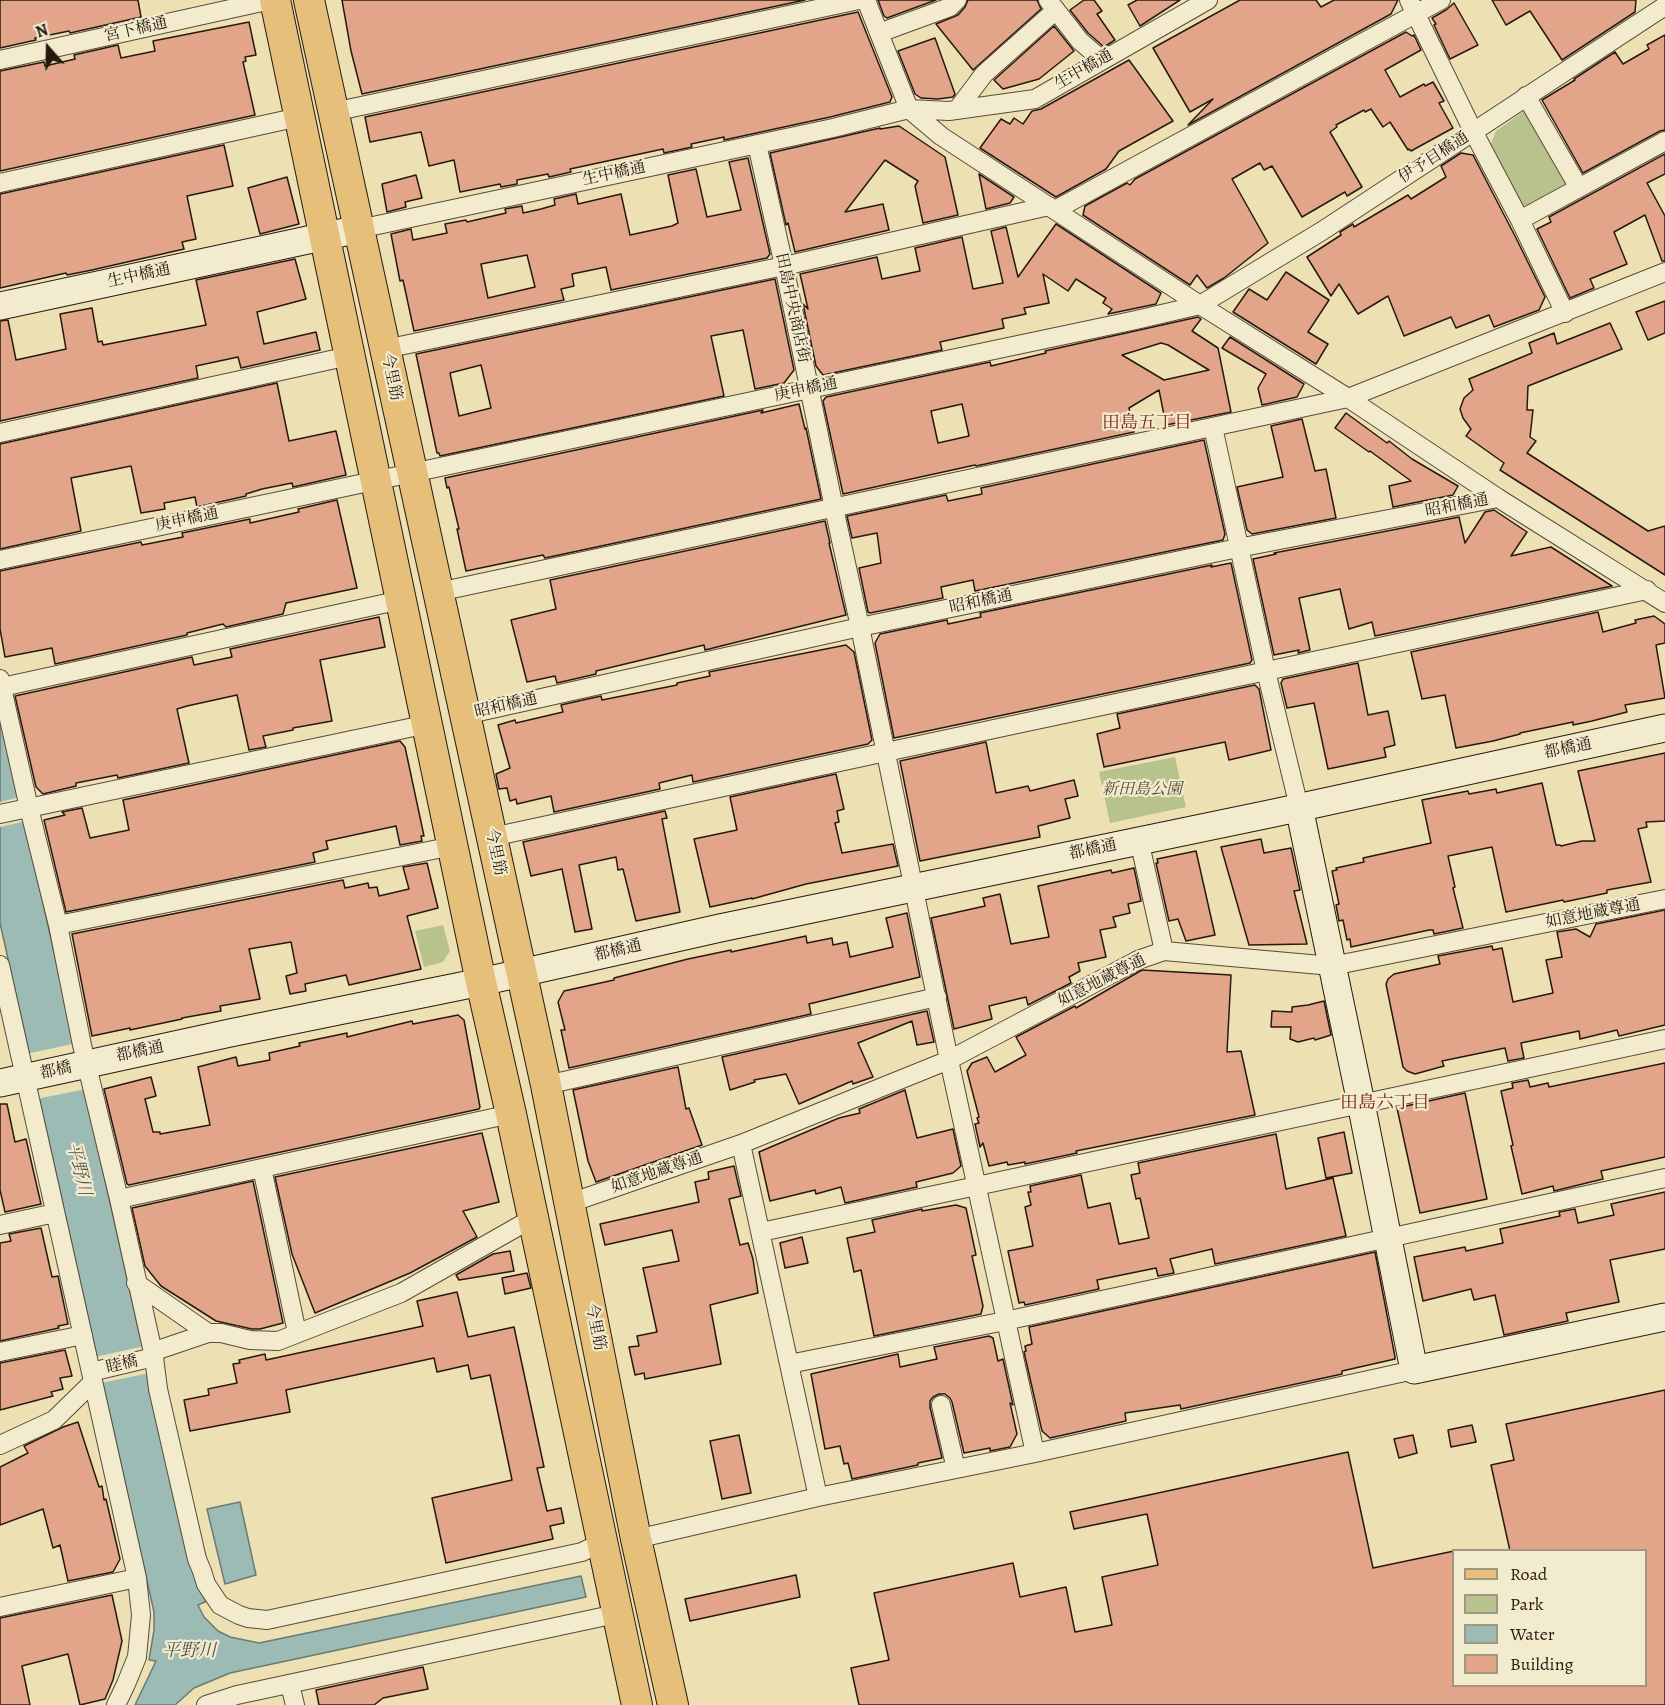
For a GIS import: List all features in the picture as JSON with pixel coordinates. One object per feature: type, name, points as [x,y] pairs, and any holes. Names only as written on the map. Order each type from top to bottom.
[{"type":"main road","points":[[273,0],[637,1705]]},
{"type":"main road","name":"今里筋","points":[[309,0],[546,1085],[638,1544],[673,1705]]},
{"type":"street","name":"宮下橋通","points":[[0,60],[273,0]]},
{"type":"street","points":[[333,112],[860,0]]},
{"type":"street","points":[[866,0],[909,109],[941,136],[1200,305],[1348,398],[1498,498],[1665,603]]},
{"type":"street","points":[[879,33],[950,8],[957,0]]},
{"type":"street","points":[[385,349],[1052,208],[1412,7],[1441,0]]},
{"type":"street","name":"生中橋通","points":[[0,306],[757,144],[909,109],[949,111],[1035,99],[1195,3]]},
{"type":"street","points":[[957,110],[984,74],[1052,5],[1080,41],[1102,60]]},
{"type":"street","name":"伊予目橋通","points":[[1200,305],[1322,231],[1665,6]]},
{"type":"street","points":[[1412,7],[1565,313]]},
{"type":"street","points":[[1526,96],[1579,188]]},
{"type":"street","points":[[0,183],[299,117]]},
{"type":"street","points":[[1520,220],[1665,141]]},
{"type":"street","name":"田島中央商店街","points":[[757,144],[915,888],[949,1060],[1035,1453]]},
{"type":"street","points":[[438,592],[1348,398],[1665,272]]},
{"type":"street","name":"庚申橋通","points":[[0,560],[1200,305]]},
{"type":"street","points":[[0,433],[349,356]]},
{"type":"street","points":[[1213,427],[1238,548],[1299,807],[1414,1370]]},
{"type":"street","name":"昭和橋通","points":[[465,716],[860,627],[1238,548],[1498,498]]},
{"type":"street","points":[[492,837],[1647,590]]},
{"type":"street","points":[[401,600],[1,683],[26,808],[58,925],[84,1065],[119,1199],[196,1559],[206,1584],[220,1605],[248,1618],[267,1620],[603,1549]]},
{"type":"street","points":[[0,814],[428,724]]},
{"type":"street","name":"都橋通","points":[[84,1065],[1665,728]]},
{"type":"street","points":[[1139,840],[1164,951]]},
{"type":"street","points":[[58,925],[453,846]]},
{"type":"street","name":"如意地蔵尊通","points":[[570,1203],[741,1144],[949,1060],[1138,960],[1164,951],[1332,966],[1665,899]]},
{"type":"street","points":[[0,965],[19,1079],[55,1213],[94,1375],[136,1578],[141,1615],[137,1657],[116,1705]]},
{"type":"street","points":[[546,1085],[937,997]]},
{"type":"street","points":[[761,1233],[1665,1039]]},
{"type":"street","name":"都橋","points":[[19,1079],[84,1065]]},
{"type":"street","points":[[119,1199],[511,1114]]},
{"type":"street","points":[[741,1144],[818,1497]]},
{"type":"street","points":[[262,1168],[297,1334]]},
{"type":"street","points":[[789,1364],[1005,1322],[1665,1178]]},
{"type":"street","points":[[0,1225],[55,1213]]},
{"type":"street","points":[[136,1283],[208,1333],[221,1333],[250,1340],[278,1341],[401,1293],[533,1218]]},
{"type":"street","points":[[638,1544],[818,1497],[1035,1453],[1665,1317]]},
{"type":"street","name":"睦橋","points":[[94,1375],[151,1356],[208,1333]]},
{"type":"street","points":[[0,1352],[83,1335]]},
{"type":"street","points":[[0,1445],[54,1420],[94,1375]]},
{"type":"street","points":[[941,1406],[956,1469]]},
{"type":"street","points":[[0,1606],[136,1578]]},
{"type":"street","points":[[206,1705],[237,1695],[615,1610]]},
{"type":"street","points":[[290,1684],[294,1705]]},
{"type":"green space","points":[[1527,109],[1569,180],[1567,187],[1531,207],[1518,204],[1490,146],[1496,131]]},
{"type":"green space","name":"新田島公園","points":[[1175,757],[1186,807],[1110,823],[1099,772]]},
{"type":"green space","points":[[443,925],[450,951],[443,962],[424,967],[415,931]]},
{"type":"water","name":"平野川","points":[[0,711],[191,1564],[199,1589],[207,1601],[198,1605],[204,1617],[218,1631],[230,1637],[259,1643],[581,1576],[586,1597],[230,1673],[194,1688],[175,1705],[135,1705],[156,1661],[149,1660],[154,1630],[154,1612],[0,923]]},
{"type":"water","points":[[240,1502],[256,1575],[225,1584],[207,1509]]},
{"type":"pier","points":[[20,797],[26,821],[0,827],[0,802]]},
{"type":"pier","points":[[77,1043],[87,1089],[36,1099],[26,1054]]},
{"type":"pier","points":[[144,1346],[150,1373],[101,1383],[95,1357]]},
{"type":"building","points":[[0,0],[138,0],[141,17],[70,33],[69,31],[35,38],[36,40],[0,48]]},
{"type":"building","points":[[342,0],[805,0],[362,94],[351,51]]},
{"type":"building","points":[[878,0],[936,0],[887,18]]},
{"type":"building","points":[[968,0],[1037,0],[1041,9],[973,70],[936,24],[958,15]]},
{"type":"building","points":[[1084,0],[1094,0],[1102,11],[1097,14],[1115,40],[1104,47],[1088,33],[1070,10]]},
{"type":"building","points":[[1137,0],[1180,0],[1140,26],[1128,5]]},
{"type":"building","points":[[1240,0],[1316,0],[1321,7],[1334,0],[1398,0],[1391,14],[1188,125],[1213,99],[1190,112],[1153,48]]},
{"type":"building","points":[[1492,0],[1636,0],[1635,12],[1562,60],[1530,11],[1506,25]]},
{"type":"building","points":[[1454,3],[1478,45],[1450,59],[1432,18]]},
{"type":"building","points":[[858,12],[892,97],[890,102],[724,140],[724,137],[691,144],[692,147],[664,153],[663,149],[570,169],[571,172],[549,177],[548,174],[517,180],[517,184],[501,187],[500,184],[460,192],[454,160],[429,166],[421,132],[370,142],[365,117]]},
{"type":"building","points":[[249,22],[256,55],[245,57],[246,61],[243,62],[255,115],[0,171],[0,71],[44,62],[45,66],[75,59],[74,55],[118,45],[121,58],[155,51],[153,41]]},
{"type":"building","points":[[1054,26],[1074,51],[1039,79],[1003,89],[994,80]]},
{"type":"building","points":[[1406,32],[1414,35],[1421,50],[1385,70],[1400,97],[1424,84],[1425,86],[1433,82],[1444,101],[1439,103],[1453,128],[1411,151],[1408,150],[1390,122],[1383,127],[1371,109],[1365,112],[1364,110],[1336,125],[1337,127],[1330,132],[1362,187],[1347,196],[1345,192],[1302,217],[1272,166],[1264,170],[1260,163],[1232,179],[1268,243],[1224,278],[1207,288],[1197,275],[1190,285],[1083,215],[1085,206],[1127,183],[1130,185],[1135,179]]},
{"type":"building","points":[[1665,35],[1665,130],[1583,173],[1542,100],[1615,52],[1623,64],[1649,49],[1647,45]]},
{"type":"building","points":[[935,38],[955,94],[953,97],[921,98],[915,94],[898,51]]},
{"type":"building","points":[[1129,60],[1173,121],[1119,151],[1106,169],[1056,197],[980,148],[1001,119],[1010,124],[1014,118],[1023,124],[1032,111],[1041,109]]},
{"type":"building","points":[[899,126],[945,157],[958,215],[923,223],[915,186],[918,181],[885,160],[845,212],[883,204],[889,230],[795,252],[788,223],[786,225],[770,153],[880,128]]},
{"type":"building","points":[[224,145],[233,186],[187,196],[196,239],[182,242],[184,249],[0,288],[0,194]]},
{"type":"building","points":[[1461,153],[1473,155],[1516,238],[1545,297],[1539,310],[1494,327],[1489,315],[1456,328],[1451,317],[1404,336],[1388,296],[1358,314],[1339,284],[1331,296],[1307,257],[1341,235],[1340,232],[1353,224],[1354,227],[1408,195],[1411,199],[1446,177],[1441,166]]},
{"type":"building","points":[[1665,154],[1665,174],[1647,183],[1665,216],[1665,261],[1662,261],[1645,215],[1614,232],[1627,264],[1590,279],[1594,288],[1570,298],[1537,229],[1551,222],[1549,217]]},
{"type":"building","points":[[748,158],[770,254],[767,258],[611,290],[606,267],[572,274],[574,286],[561,289],[564,300],[414,331],[403,280],[400,281],[391,234],[411,229],[413,240],[447,233],[445,224],[466,220],[467,222],[506,213],[505,209],[522,206],[523,213],[555,205],[554,199],[576,194],[578,204],[621,194],[630,235],[678,223],[668,175],[696,169],[707,217],[741,210],[729,162]],"holes":[[[527,255],[535,287],[488,298],[481,264]]]},
{"type":"building","points":[[979,174],[1014,197],[1010,203],[986,209]]},
{"type":"building","points":[[416,175],[422,198],[405,202],[406,207],[387,212],[382,184]]},
{"type":"building","points":[[287,177],[299,224],[260,234],[248,188]]},
{"type":"building","points":[[1056,224],[1161,293],[1156,304],[1108,314],[1112,309],[1103,303],[1106,298],[1076,279],[1068,291],[1043,274],[1049,303],[1024,308],[1026,314],[1002,319],[1004,328],[940,342],[942,350],[823,375],[816,366],[803,304],[808,309],[800,274],[877,257],[882,279],[920,271],[915,248],[962,237],[973,289],[1003,283],[991,231],[1006,227],[1018,277]]},
{"type":"building","points":[[295,259],[306,299],[257,312],[264,344],[316,332],[320,350],[241,368],[238,357],[196,366],[198,378],[0,421],[0,321],[8,320],[16,360],[66,349],[60,314],[92,308],[98,342],[102,341],[103,345],[206,325],[196,280]]},
{"type":"building","points":[[1286,272],[1329,300],[1308,332],[1328,344],[1316,364],[1233,312],[1249,289],[1267,300]]},
{"type":"building","points":[[775,279],[794,370],[784,383],[755,389],[743,330],[711,336],[724,396],[440,456],[437,453],[416,354]],"holes":[[[481,365],[491,408],[459,416],[450,373]]]},
{"type":"building","points":[[1665,301],[1665,333],[1648,340],[1636,312]]},
{"type":"building","points":[[1198,317],[1201,319],[1192,331],[1218,348],[1231,412],[1166,425],[1159,390],[1129,408],[1134,432],[843,494],[823,401],[826,397],[990,362],[991,366],[1046,353],[1045,351]],"holes":[[[1161,343],[1168,345],[1209,370],[1164,380],[1122,355]],[[962,404],[969,436],[938,443],[931,411]]]},
{"type":"building","points":[[1610,323],[1622,349],[1528,386],[1527,410],[1533,410],[1530,437],[1536,441],[1527,453],[1648,531],[1665,526],[1665,575],[1500,470],[1504,463],[1466,436],[1471,429],[1460,409],[1464,398],[1473,390],[1469,379],[1532,353],[1529,343],[1554,333],[1557,344]]},
{"type":"building","points":[[1230,337],[1304,384],[1297,397],[1262,405],[1258,388],[1266,374],[1222,348]]},
{"type":"building","points":[[277,383],[289,441],[336,431],[346,475],[293,487],[292,483],[262,489],[246,494],[246,496],[197,507],[195,497],[164,503],[165,509],[141,513],[131,466],[71,478],[81,531],[0,549],[0,444]]},
{"type":"building","points":[[799,404],[821,499],[545,558],[543,555],[466,571],[457,529],[459,529],[445,478]]},
{"type":"building","points":[[1346,413],[1387,443],[1389,441],[1412,459],[1458,486],[1453,495],[1393,507],[1389,486],[1411,481],[1335,428]]},
{"type":"building","points":[[1302,419],[1315,471],[1326,469],[1336,518],[1252,534],[1247,530],[1237,487],[1283,477],[1271,426]]},
{"type":"building","points":[[1204,440],[1225,534],[1223,540],[975,591],[973,580],[941,587],[943,598],[868,612],[859,568],[881,563],[877,533],[852,538],[847,516],[946,495],[948,501],[982,494],[981,488]]},
{"type":"building","points":[[337,500],[357,588],[286,603],[283,614],[226,627],[223,624],[187,633],[187,635],[55,664],[52,648],[5,657],[0,629],[0,571],[141,542],[142,545],[183,537],[182,533],[250,519],[250,523],[299,512],[298,509]]},
{"type":"building","points":[[1494,510],[1527,532],[1511,556],[1551,547],[1612,586],[1375,636],[1372,622],[1349,629],[1340,589],[1299,598],[1310,650],[1274,655],[1253,559],[1459,517],[1465,543],[1485,512]]},
{"type":"building","points":[[825,521],[846,615],[705,650],[704,645],[596,671],[596,674],[557,683],[555,676],[527,682],[511,620],[556,609],[550,580]]},
{"type":"building","points":[[1231,563],[1252,660],[1250,663],[894,738],[875,643],[880,634],[947,620],[948,624],[981,617],[980,613]]},
{"type":"building","points":[[1598,612],[1603,632],[1636,623],[1635,620],[1654,616],[1665,624],[1665,643],[1656,645],[1665,698],[1625,705],[1627,712],[1592,721],[1573,725],[1573,722],[1456,748],[1445,695],[1422,699],[1411,652]]},
{"type":"building","points":[[379,617],[385,647],[320,660],[332,721],[263,736],[266,747],[249,750],[237,695],[187,706],[177,709],[189,763],[118,778],[117,775],[76,783],[76,786],[43,794],[36,787],[15,696],[192,657],[194,665],[232,657],[230,649]]},
{"type":"building","points":[[846,645],[854,652],[872,740],[868,744],[693,782],[692,775],[659,783],[660,789],[554,812],[551,796],[517,804],[516,799],[510,801],[507,788],[499,789],[496,774],[510,768],[498,725],[563,712],[561,705],[601,696],[602,700],[677,685],[677,683],[710,676],[709,672]]},
{"type":"building","points":[[1358,663],[1368,715],[1388,711],[1395,745],[1384,748],[1386,757],[1328,769],[1314,703],[1287,708],[1281,683],[1283,679]]},
{"type":"building","points":[[1255,685],[1259,689],[1271,750],[1229,760],[1225,742],[1104,767],[1097,734],[1120,728],[1117,714]]},
{"type":"building","points":[[400,741],[405,747],[424,836],[421,836],[422,841],[400,845],[396,826],[326,841],[328,849],[313,853],[315,862],[66,912],[44,820],[65,815],[62,812],[82,808],[90,838],[129,830],[123,800]]},
{"type":"building","points":[[986,742],[996,793],[1028,786],[1030,791],[1074,780],[1078,796],[1065,799],[1070,818],[1038,826],[1040,837],[920,861],[900,761]]},
{"type":"building","points":[[1665,753],[1665,821],[1646,822],[1647,827],[1638,829],[1651,882],[1607,890],[1607,893],[1564,902],[1563,900],[1506,912],[1492,847],[1448,856],[1463,928],[1434,934],[1433,930],[1429,930],[1351,947],[1350,939],[1347,940],[1343,920],[1339,921],[1336,905],[1339,904],[1332,871],[1337,870],[1336,868],[1364,862],[1363,858],[1431,843],[1422,800],[1468,791],[1469,794],[1496,789],[1497,793],[1542,783],[1556,845],[1595,841],[1578,771]]},
{"type":"building","points":[[836,774],[844,809],[837,811],[839,822],[835,823],[842,853],[893,844],[898,866],[806,884],[752,899],[710,907],[694,839],[737,830],[730,797]]},
{"type":"building","points":[[665,811],[667,818],[662,819],[680,912],[636,921],[623,869],[618,870],[616,857],[579,865],[592,929],[575,932],[562,869],[531,876],[523,842]]},
{"type":"building","points":[[1261,839],[1264,853],[1291,848],[1300,890],[1294,891],[1307,944],[1249,945],[1221,847]]},
{"type":"building","points":[[1196,851],[1215,935],[1186,941],[1178,919],[1169,921],[1156,863],[1158,863],[1157,859]]},
{"type":"building","points":[[427,863],[438,908],[407,916],[421,969],[349,985],[346,975],[305,984],[306,991],[290,994],[286,976],[297,973],[291,942],[249,949],[260,999],[220,1006],[221,1011],[92,1036],[72,934],[343,880],[345,888],[368,883],[369,888],[377,887],[379,896],[409,889],[403,867]]},
{"type":"building","points":[[1134,868],[1141,901],[1128,904],[1130,913],[1113,917],[1116,927],[1100,930],[1106,957],[1078,963],[1080,971],[1069,977],[1071,983],[1028,1005],[1026,997],[989,1006],[992,1019],[954,1029],[931,918],[985,906],[983,898],[1000,894],[1011,944],[1049,937],[1038,886],[1111,870],[1112,873]]},
{"type":"building","points":[[1665,910],[1665,1025],[1619,1036],[1617,1030],[1580,1039],[1579,1031],[1521,1043],[1524,1058],[1508,1061],[1505,1048],[1442,1061],[1444,1066],[1415,1074],[1403,1067],[1386,984],[1394,974],[1440,964],[1438,956],[1492,946],[1493,950],[1502,948],[1513,1002],[1553,993],[1546,960],[1562,957],[1557,932],[1576,929],[1590,937],[1596,924]]},
{"type":"building","points":[[907,913],[920,977],[809,1004],[811,1014],[569,1068],[561,1030],[565,1030],[558,1002],[564,991],[614,980],[614,978],[688,959],[806,936],[807,943],[832,938],[833,945],[847,942],[850,957],[893,947],[886,918]]},
{"type":"building","points":[[1142,970],[1231,975],[1227,1052],[1241,1051],[1255,1115],[1076,1151],[1077,1153],[1025,1164],[1025,1162],[1008,1165],[1007,1162],[989,1166],[983,1143],[980,1147],[975,1124],[979,1123],[977,1118],[979,1117],[967,1071],[972,1063],[987,1057],[995,1072],[1026,1055],[1016,1037],[1075,1006],[1076,1008]]},
{"type":"building","points":[[1324,1001],[1331,1035],[1298,1042],[1290,1039],[1291,1027],[1271,1027],[1272,1011],[1292,1012],[1292,1007]]},
{"type":"building","points":[[927,1011],[934,1042],[917,1045],[912,1021],[858,1043],[873,1077],[853,1084],[852,1081],[799,1104],[786,1074],[754,1080],[755,1082],[730,1090],[722,1057]]},
{"type":"building","points":[[458,1015],[464,1020],[479,1109],[127,1184],[104,1089],[151,1077],[156,1096],[145,1099],[153,1132],[160,1132],[160,1134],[210,1125],[198,1067],[236,1057],[238,1066],[270,1060],[269,1053],[300,1046],[299,1043],[347,1033],[347,1037],[412,1021],[413,1024]]},
{"type":"building","points":[[1665,1063],[1665,1157],[1601,1171],[1603,1179],[1554,1191],[1553,1186],[1522,1194],[1501,1091],[1513,1088],[1512,1083],[1528,1080],[1530,1087],[1548,1083],[1549,1087]]},
{"type":"building","points":[[678,1067],[686,1109],[689,1108],[702,1145],[596,1182],[588,1161],[573,1090]]},
{"type":"building","points":[[905,1090],[917,1138],[953,1129],[961,1166],[953,1173],[916,1182],[917,1187],[845,1203],[841,1187],[816,1194],[815,1190],[770,1201],[759,1152],[839,1118],[860,1113],[859,1109]]},
{"type":"building","points":[[1465,1093],[1487,1199],[1420,1213],[1397,1108]]},
{"type":"building","points":[[0,1104],[7,1104],[15,1142],[26,1139],[41,1204],[5,1212],[0,1190]]},
{"type":"building","points":[[1344,1132],[1352,1173],[1326,1178],[1318,1138]]},
{"type":"building","points":[[482,1133],[499,1202],[463,1211],[477,1237],[410,1273],[315,1313],[292,1254],[275,1177]]},
{"type":"building","points":[[1276,1134],[1286,1189],[1333,1178],[1346,1236],[1215,1264],[1212,1249],[1170,1259],[1174,1273],[1158,1276],[1156,1268],[1097,1280],[1099,1289],[1025,1305],[1024,1302],[1019,1303],[1008,1251],[1033,1246],[1025,1207],[1031,1205],[1028,1192],[1031,1192],[1030,1186],[1081,1175],[1088,1208],[1110,1203],[1119,1244],[1149,1238],[1140,1198],[1136,1199],[1131,1175],[1140,1173],[1138,1163]]},
{"type":"building","points":[[734,1166],[741,1196],[729,1199],[740,1245],[748,1243],[753,1259],[758,1293],[710,1305],[721,1364],[645,1379],[644,1373],[635,1375],[629,1347],[639,1346],[637,1336],[657,1332],[643,1268],[679,1261],[672,1230],[605,1245],[600,1224],[699,1202],[695,1182],[709,1179],[708,1172]]},
{"type":"building","points":[[253,1181],[283,1323],[260,1329],[216,1321],[161,1286],[145,1266],[132,1208]]},
{"type":"building","points":[[1665,1192],[1665,1249],[1610,1260],[1619,1302],[1566,1313],[1568,1321],[1504,1335],[1495,1295],[1474,1300],[1471,1289],[1423,1301],[1414,1257],[1465,1247],[1466,1251],[1503,1243],[1500,1229],[1560,1216],[1559,1212],[1575,1209],[1578,1223],[1614,1215],[1611,1204]]},
{"type":"building","points":[[956,1205],[966,1208],[976,1255],[972,1256],[983,1306],[981,1314],[874,1336],[861,1270],[854,1272],[847,1238],[875,1232],[872,1220],[922,1209],[922,1211]]},
{"type":"building","points":[[41,1228],[52,1277],[58,1276],[68,1324],[0,1341],[0,1243],[11,1241],[9,1234]]},
{"type":"building","points":[[802,1237],[808,1263],[785,1268],[780,1243]]},
{"type":"building","points":[[510,1251],[514,1271],[459,1280],[456,1275],[493,1254]]},
{"type":"building","points":[[1375,1252],[1395,1359],[1342,1371],[1342,1374],[1181,1409],[1180,1405],[1125,1413],[1126,1421],[1050,1438],[1042,1431],[1024,1352],[1026,1351],[1025,1346],[1032,1344],[1029,1327]]},
{"type":"building","points":[[527,1273],[531,1288],[505,1294],[502,1278]]},
{"type":"building","points":[[457,1292],[468,1337],[514,1327],[544,1467],[537,1468],[547,1511],[561,1508],[564,1523],[550,1526],[553,1539],[446,1563],[432,1498],[512,1480],[490,1375],[471,1379],[468,1365],[437,1372],[434,1358],[286,1390],[290,1412],[190,1431],[184,1400],[209,1395],[208,1389],[237,1383],[233,1364],[240,1363],[239,1360],[265,1354],[266,1360],[423,1326],[417,1301]]},
{"type":"building","points":[[989,1336],[993,1338],[998,1361],[1003,1359],[1013,1405],[1010,1403],[1017,1434],[1010,1447],[964,1453],[952,1402],[945,1394],[939,1394],[930,1401],[930,1407],[942,1458],[852,1479],[848,1463],[844,1464],[840,1446],[825,1449],[811,1374],[898,1354],[900,1367],[937,1359],[934,1347]]},
{"type":"building","points":[[65,1350],[72,1376],[60,1378],[63,1389],[51,1392],[53,1396],[0,1410],[0,1363]]},
{"type":"building","points":[[1665,1390],[1665,1705],[859,1705],[851,1668],[889,1660],[874,1593],[1013,1563],[1020,1597],[1066,1587],[1075,1632],[1112,1625],[1102,1577],[1158,1565],[1147,1514],[1074,1529],[1070,1512],[1348,1452],[1373,1568],[1452,1551],[1452,1687],[1647,1687],[1647,1549],[1510,1549],[1491,1465],[1514,1460],[1506,1424]]},
{"type":"building","points":[[78,1422],[99,1487],[102,1486],[104,1500],[106,1499],[120,1559],[113,1572],[68,1581],[60,1545],[53,1548],[43,1509],[0,1525],[0,1467],[28,1453],[24,1446]]},
{"type":"building","points":[[1472,1425],[1476,1442],[1451,1447],[1448,1430]]},
{"type":"building","points":[[739,1435],[751,1493],[722,1499],[710,1441]]},
{"type":"building","points":[[1413,1435],[1417,1453],[1399,1458],[1394,1439]]},
{"type":"building","points":[[796,1575],[800,1597],[690,1621],[685,1599]]},
{"type":"building","points":[[112,1595],[122,1641],[113,1680],[105,1699],[80,1705],[68,1654],[22,1666],[30,1705],[0,1705],[0,1618]]},
{"type":"building","points":[[423,1667],[428,1689],[383,1698],[374,1705],[319,1705],[316,1690]]},
{"type":"district","name":"田島五丁目","points":[[1147,424]]},
{"type":"district","name":"田島六丁目","points":[[1385,1104]]}]
